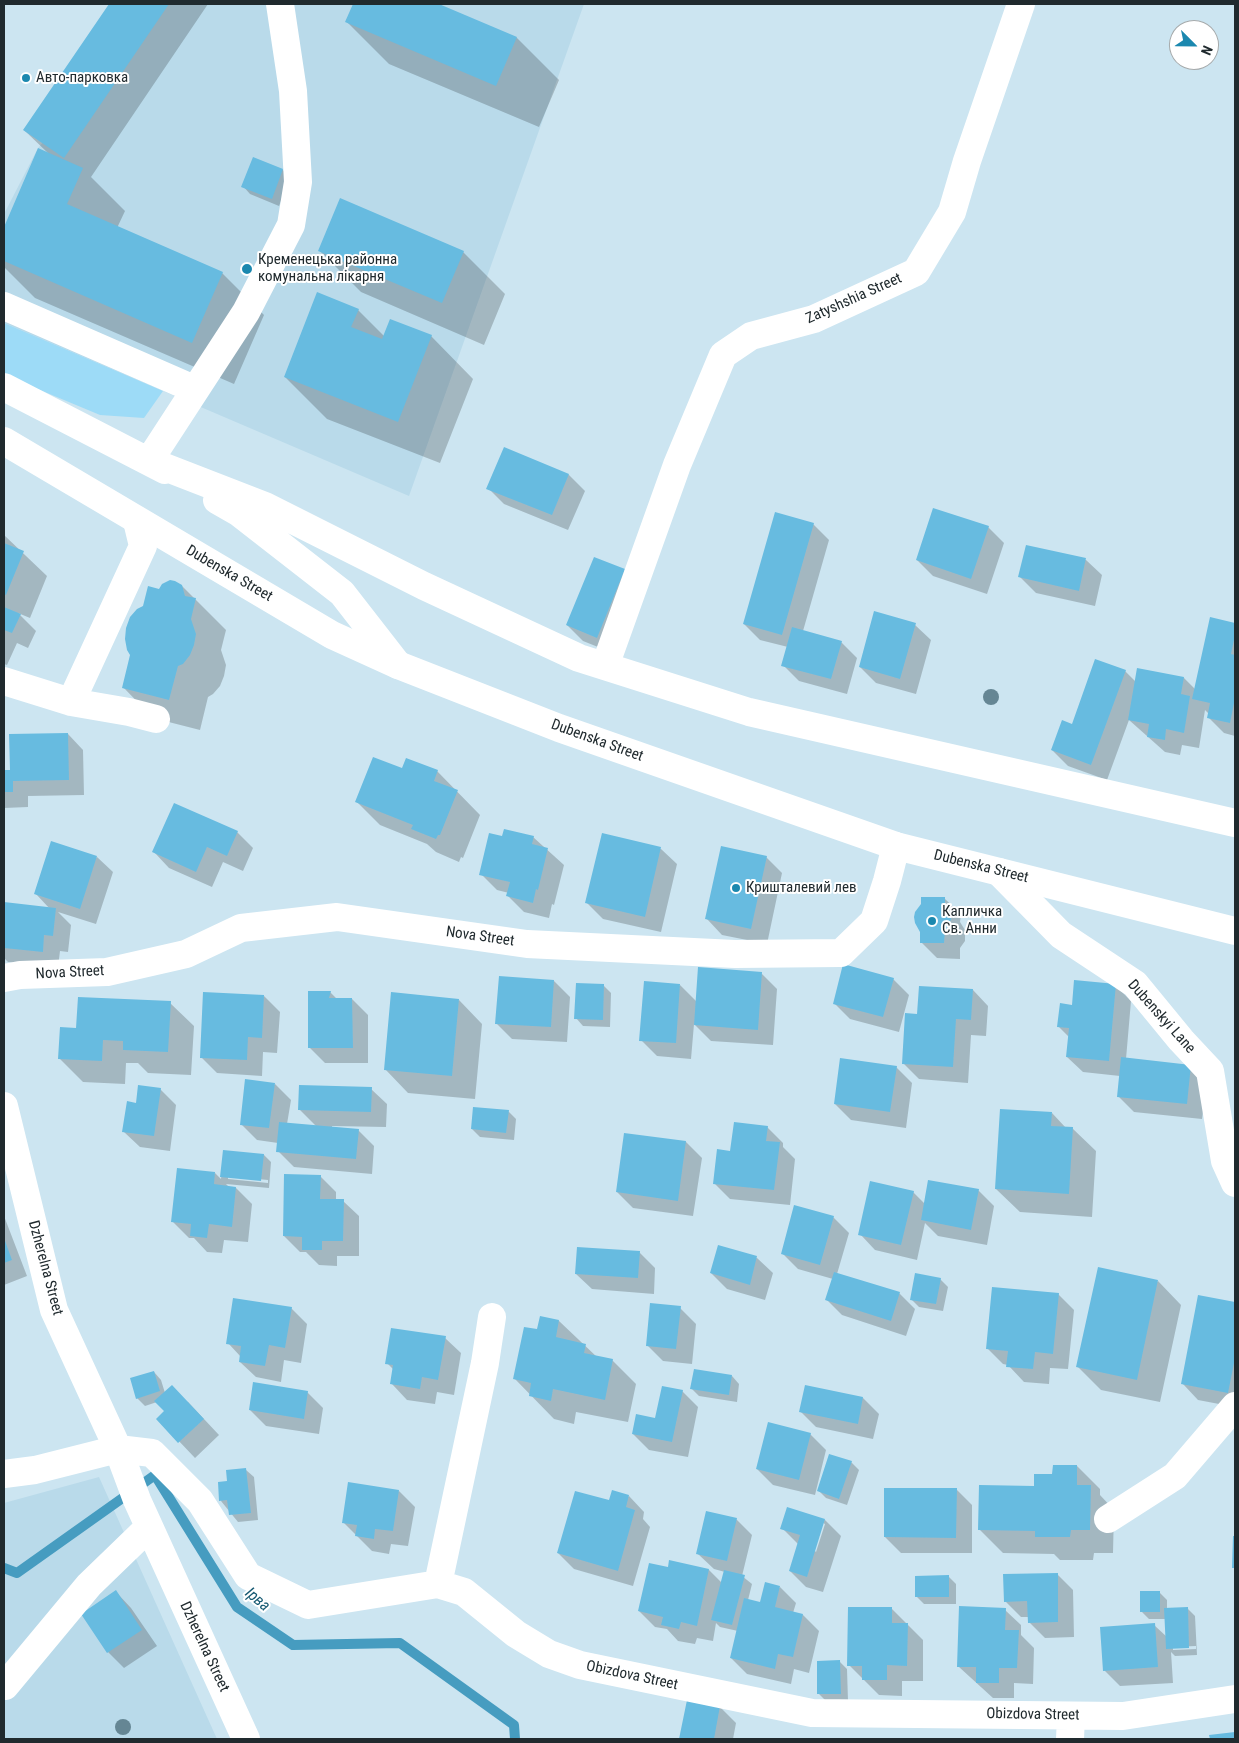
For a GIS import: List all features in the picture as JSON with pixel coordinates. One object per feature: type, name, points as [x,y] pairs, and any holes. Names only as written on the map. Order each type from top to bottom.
[{"type":"street","points":[[149,460],[246,312],[291,225],[298,182],[293,91],[280,4]]},
{"type":"street","name":"Zatyshshia Street","points":[[605,666],[677,464],[723,355],[751,336],[814,319],[916,272],[952,212],[967,161],[1021,4]]},
{"type":"street","points":[[4,306],[194,389]]},
{"type":"street","points":[[4,387],[149,460],[238,512],[342,593],[398,665]]},
{"type":"street","name":"Dubenska Street","points":[[4,441],[332,635],[398,665],[559,728],[896,846],[1235,931]]},
{"type":"street","points":[[149,460],[265,506],[441,594],[579,658],[749,712],[1235,823]]},
{"type":"street","points":[[71,702],[142,546],[137,521]]},
{"type":"street","points":[[4,682],[71,702],[129,712],[156,719]]},
{"type":"street","name":"Nova Street","points":[[4,978],[20,975],[107,972],[186,954],[241,928],[337,917],[527,944],[735,954],[841,953],[874,921],[896,846]]},
{"type":"street","name":"Dubenskyi Lane","points":[[999,872],[1062,935],[1135,984],[1181,1040],[1210,1071],[1225,1161],[1235,1183]]},
{"type":"street","name":"Dzherelna Street","points":[[4,1106],[54,1310],[122,1459],[137,1500],[246,1739]]},
{"type":"street","points":[[438,1584],[485,1363],[492,1317]]},
{"type":"street","points":[[1108,1519],[1176,1476],[1235,1406]]},
{"type":"street","name":"Obizdova Street","points":[[122,1459],[152,1453],[200,1501],[248,1576],[308,1605],[438,1584],[464,1592],[516,1634],[549,1654],[580,1665],[812,1713],[1070,1727],[1123,1716],[1235,1699]]},
{"type":"street","points":[[4,1474],[122,1459]]},
{"type":"street","points":[[5,1686],[89,1585],[150,1527]]},
{"type":"shaded area","name":"Кременецька районна комунальна лікарня","points":[[164,4],[584,4],[409,496],[4,323],[4,214],[38,148]]},
{"type":"shaded area","points":[[4,323],[163,391],[144,418],[100,415],[4,375]]},
{"type":"shaded area","points":[[99,1477],[217,1739],[4,1739],[4,1503]]},
{"type":"building","points":[[109,4],[169,4],[64,158],[23,130]]},
{"type":"building","points":[[353,4],[439,4],[517,37],[496,86],[345,22]]},
{"type":"building","points":[[38,148],[83,168],[67,204],[223,272],[192,343],[4,261],[4,227]]},
{"type":"building","points":[[253,157],[283,169],[272,199],[241,187]]},
{"type":"building","points":[[340,198],[464,251],[442,303],[318,251]]},
{"type":"building","points":[[317,292],[359,309],[351,327],[382,339],[390,319],[432,335],[398,422],[284,377]]},
{"type":"building","points":[[504,447],[569,474],[552,515],[486,489]]},
{"type":"building","points":[[933,508],[989,526],[971,579],[916,560]]},
{"type":"building","points":[[775,512],[814,523],[782,635],[743,624]]},
{"type":"building","points":[[4,543],[24,551],[6,595],[4,594]]},
{"type":"building","points":[[1026,545],[1086,558],[1079,591],[1018,577]]},
{"type":"building","points":[[594,557],[625,569],[597,638],[566,625]]},
{"type":"building","points":[[170,580],[182,585],[185,596],[196,598],[191,619],[196,634],[190,655],[183,664],[178,666],[169,700],[122,688],[130,655],[125,639],[130,617],[137,609],[143,606],[148,586],[159,589],[162,584]]},
{"type":"building","points":[[4,607],[21,614],[12,633],[4,630]]},
{"type":"building","points":[[874,611],[916,623],[900,679],[859,667]]},
{"type":"building","points":[[1210,617],[1235,623],[1235,635],[1231,654],[1235,655],[1235,698],[1230,723],[1207,718],[1210,703],[1192,699]]},
{"type":"building","points":[[792,627],[842,641],[831,679],[781,666]]},
{"type":"building","points":[[1095,659],[1126,670],[1091,765],[1051,750],[1062,720],[1072,724]]},
{"type":"building","points":[[1137,668],[1184,677],[1181,694],[1190,696],[1184,733],[1166,729],[1165,740],[1147,737],[1149,724],[1128,720]]},
{"type":"building","points":[[68,733],[69,780],[13,781],[13,792],[4,792],[4,770],[10,770],[9,734]]},
{"type":"building","points":[[373,757],[402,768],[406,758],[438,770],[434,781],[458,790],[440,835],[436,839],[411,829],[413,825],[355,802]]},
{"type":"building","points":[[174,803],[238,831],[227,856],[207,847],[196,872],[152,852]]},
{"type":"building","points":[[504,829],[534,836],[532,844],[548,848],[533,903],[506,896],[510,882],[479,875],[489,833],[502,836]]},
{"type":"building","points":[[602,833],[661,847],[645,917],[585,903]]},
{"type":"building","points":[[51,841],[97,856],[80,909],[34,894]]},
{"type":"building","name":"Кришталевий лев","points":[[721,846],[767,856],[751,929],[705,919]]},
{"type":"building","name":"Капличка Св. Анни","points":[[921,897],[945,897],[945,905],[951,919],[945,931],[944,943],[920,943],[920,932],[914,917],[921,904]]},
{"type":"building","points":[[4,902],[56,908],[53,936],[44,935],[43,952],[4,948]]},
{"type":"building","points":[[843,964],[894,978],[883,1017],[833,1004]]},
{"type":"building","points":[[698,967],[762,972],[758,1030],[694,1025]]},
{"type":"building","points":[[499,976],[554,980],[551,1027],[495,1024]]},
{"type":"building","points":[[1074,980],[1116,984],[1109,1061],[1066,1057],[1069,1028],[1057,1027],[1060,1003],[1072,1005]]},
{"type":"building","points":[[644,981],[680,984],[676,1043],[639,1041]]},
{"type":"building","points":[[576,983],[604,984],[603,1020],[574,1019]]},
{"type":"building","points":[[919,986],[973,989],[971,1020],[956,1019],[953,1067],[902,1064],[905,1013],[917,1014]]},
{"type":"building","points":[[308,991],[331,991],[329,998],[352,998],[353,1048],[308,1048]]},
{"type":"building","points":[[203,992],[264,995],[262,1038],[248,1037],[247,1060],[200,1058]]},
{"type":"building","points":[[391,992],[459,999],[452,1076],[384,1070]]},
{"type":"building","points":[[78,997],[171,1001],[168,1052],[123,1050],[123,1041],[103,1040],[102,1061],[58,1059],[60,1027],[76,1028]]},
{"type":"building","points":[[1121,1057],[1191,1065],[1187,1104],[1117,1097]]},
{"type":"building","points":[[840,1058],[897,1066],[890,1112],[834,1104]]},
{"type":"building","points":[[245,1079],[275,1083],[269,1128],[240,1125]]},
{"type":"building","points":[[138,1085],[161,1088],[154,1136],[122,1132],[127,1101],[136,1103]]},
{"type":"building","points":[[299,1085],[372,1087],[371,1112],[298,1110]]},
{"type":"building","points":[[473,1107],[509,1110],[506,1133],[471,1129]]},
{"type":"building","points":[[1000,1109],[1052,1112],[1051,1126],[1073,1127],[1069,1194],[995,1189]]},
{"type":"building","points":[[279,1122],[359,1129],[356,1159],[276,1152]]},
{"type":"building","points":[[734,1122],[768,1126],[766,1141],[780,1142],[774,1190],[713,1184],[717,1149],[730,1151]]},
{"type":"building","points":[[624,1133],[686,1141],[678,1201],[616,1192]]},
{"type":"building","points":[[223,1150],[264,1154],[261,1181],[220,1177]]},
{"type":"building","points":[[177,1168],[215,1172],[214,1184],[236,1187],[232,1227],[209,1224],[207,1238],[190,1236],[191,1224],[171,1222]]},
{"type":"building","points":[[284,1174],[321,1175],[320,1199],[344,1199],[343,1241],[322,1241],[322,1250],[302,1250],[302,1237],[283,1236]]},
{"type":"building","points":[[928,1180],[979,1189],[971,1230],[921,1220]]},
{"type":"building","points":[[870,1181],[914,1191],[901,1245],[858,1235]]},
{"type":"building","points":[[794,1205],[834,1216],[820,1265],[781,1254]]},
{"type":"building","points":[[4,1238],[12,1260],[4,1263]]},
{"type":"building","points":[[718,1245],[757,1256],[750,1285],[710,1273]]},
{"type":"building","points":[[577,1247],[640,1251],[638,1278],[575,1274]]},
{"type":"building","points":[[1098,1267],[1158,1280],[1137,1380],[1076,1367]]},
{"type":"building","points":[[834,1272],[900,1292],[891,1321],[825,1300]]},
{"type":"building","points":[[915,1273],[941,1278],[936,1304],[910,1300]]},
{"type":"building","points":[[992,1287],[1059,1293],[1053,1354],[1035,1352],[1033,1369],[1006,1367],[1008,1351],[986,1349]]},
{"type":"building","points":[[1198,1295],[1235,1302],[1235,1358],[1228,1393],[1181,1384]]},
{"type":"building","points":[[233,1298],[292,1307],[285,1348],[269,1345],[265,1366],[239,1362],[241,1346],[226,1344]]},
{"type":"building","points":[[650,1303],[681,1306],[676,1349],[646,1346]]},
{"type":"building","points":[[540,1316],[559,1320],[556,1337],[586,1344],[584,1353],[613,1359],[605,1400],[553,1389],[551,1401],[529,1396],[531,1383],[513,1379],[524,1327],[537,1329]]},
{"type":"building","points":[[391,1328],[446,1336],[438,1380],[422,1377],[420,1389],[390,1384],[393,1365],[385,1364]]},
{"type":"building","points":[[694,1369],[732,1375],[729,1395],[690,1389]]},
{"type":"building","points":[[154,1371],[160,1391],[136,1399],[130,1378]]},
{"type":"building","points":[[253,1382],[308,1391],[304,1419],[249,1410]]},
{"type":"building","points":[[172,1385],[204,1419],[178,1443],[156,1419],[164,1411],[154,1401]]},
{"type":"building","points":[[805,1385],[863,1397],[858,1424],[799,1412]]},
{"type":"building","points":[[662,1386],[683,1390],[672,1442],[632,1434],[636,1414],[655,1418]]},
{"type":"building","points":[[768,1422],[811,1433],[799,1480],[756,1469]]},
{"type":"building","points":[[829,1454],[852,1461],[839,1499],[817,1491]]},
{"type":"building","points":[[1053,1465],[1077,1465],[1077,1485],[1091,1485],[1090,1530],[1071,1530],[1070,1537],[1035,1537],[1035,1531],[978,1530],[979,1485],[1034,1486],[1034,1474],[1052,1474]]},
{"type":"building","points":[[246,1468],[251,1513],[229,1515],[227,1500],[219,1501],[218,1482],[227,1481],[226,1470]]},
{"type":"building","points":[[348,1482],[399,1490],[393,1531],[375,1529],[374,1539],[355,1536],[357,1525],[342,1523]]},
{"type":"building","points":[[884,1488],[957,1488],[956,1538],[884,1537]]},
{"type":"building","points":[[612,1490],[629,1495],[626,1507],[635,1510],[618,1571],[557,1553],[575,1491],[609,1500]]},
{"type":"building","points":[[787,1507],[825,1519],[807,1577],[789,1571],[800,1535],[780,1529]]},
{"type":"building","points":[[706,1511],[737,1518],[727,1561],[696,1554]]},
{"type":"building","points":[[1233,1536],[1235,1536],[1235,1568],[1232,1568]]},
{"type":"building","points":[[669,1560],[709,1569],[697,1626],[681,1622],[679,1629],[661,1625],[663,1617],[638,1611],[649,1563],[668,1567]]},
{"type":"building","points":[[724,1570],[745,1575],[732,1625],[711,1620]]},
{"type":"building","points":[[1058,1573],[1058,1622],[1028,1623],[1027,1601],[1004,1602],[1003,1574]]},
{"type":"building","points":[[949,1575],[949,1597],[915,1597],[915,1576]]},
{"type":"building","points":[[765,1582],[780,1586],[775,1607],[803,1614],[793,1657],[778,1654],[775,1669],[730,1658],[744,1598],[760,1602]]},
{"type":"building","points":[[116,1590],[142,1630],[107,1653],[81,1614]]},
{"type":"building","points":[[1140,1591],[1160,1591],[1160,1612],[1140,1612]]},
{"type":"building","points":[[959,1606],[1006,1608],[1005,1630],[1019,1630],[1017,1668],[999,1668],[999,1683],[976,1683],[976,1667],[957,1667]]},
{"type":"building","points":[[848,1607],[892,1607],[892,1623],[908,1623],[907,1666],[887,1665],[887,1680],[862,1680],[862,1666],[847,1666]]},
{"type":"building","points":[[1188,1607],[1189,1648],[1166,1649],[1164,1608]]},
{"type":"building","points":[[1155,1623],[1158,1667],[1103,1671],[1100,1627]]},
{"type":"building","points":[[840,1660],[841,1694],[817,1694],[817,1661]]},
{"type":"building","points":[[687,1700],[720,1706],[714,1739],[679,1739]]},
{"type":"building","points":[[1235,1732],[1235,1739],[1210,1739],[1209,1735]]},
{"type":"waterway","name":"Ірва","points":[[4,1568],[17,1573],[155,1475],[237,1607],[293,1645],[400,1643],[514,1725],[515,1739]]},
{"type":"place","name":"Авто-парковка","points":[[26,78]]},
{"type":"place","name":"Кременецька районна комунальна лікарня","points":[[247,269]]},
{"type":"place","name":"Кришталевий лев","points":[[736,888]]},
{"type":"place","name":"Капличка Св. Анни","points":[[932,921]]}]
